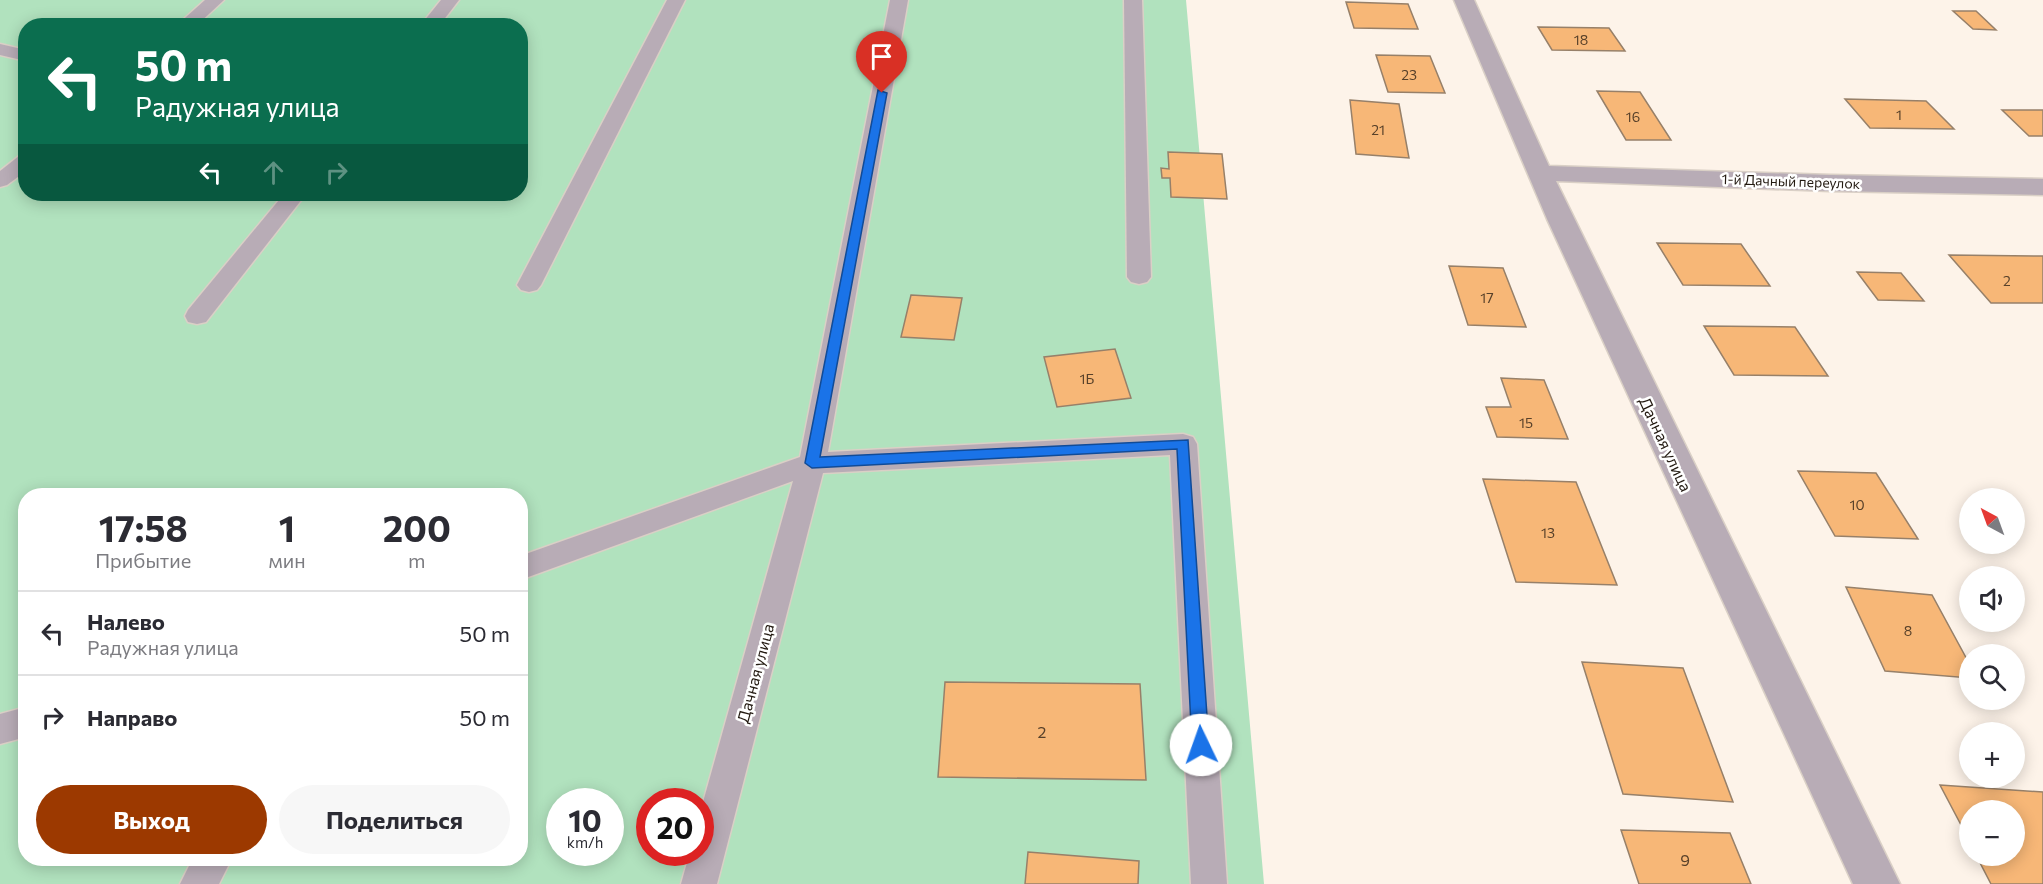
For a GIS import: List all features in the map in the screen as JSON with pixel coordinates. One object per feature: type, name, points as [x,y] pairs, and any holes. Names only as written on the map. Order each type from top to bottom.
[{"type":"street","name":"Дачная улица","points":[[1464,0],[1540,173],[1832,795],[1877,884]]},
{"type":"street","name":"1-й Дачный переулок","points":[[1540,173],[1830,183],[2043,187]]},
{"type":"lane","points":[[194,18],[215,0]]},
{"type":"lane","points":[[435,18],[450,0]]},
{"type":"lane","points":[[529,285],[676,0]]},
{"type":"lane","name":"Дачная улица","points":[[699,884],[812,463],[899,0]]},
{"type":"lane","points":[[1133,0],[1139,277]]},
{"type":"lane","points":[[0,49],[18,54]]},
{"type":"lane","points":[[0,181],[18,166]]},
{"type":"lane","points":[[197,316],[289,201]]},
{"type":"lane","points":[[528,564],[812,463],[1183,444],[1209,884]]},
{"type":"lane","points":[[0,729],[18,724]]},
{"type":"lane","points":[[198,884],[209,866]]},
{"type":"green space","points":[[0,0],[1186,0],[1264,884],[0,884]]},
{"type":"building","points":[[1346,2],[1408,4],[1418,29],[1354,28]]},
{"type":"building","points":[[1953,11],[1976,11],[1996,30],[1973,29]]},
{"type":"building","points":[[1538,27],[1609,28],[1625,51],[1552,50]]},
{"type":"building","points":[[1376,55],[1430,56],[1445,93],[1388,92]]},
{"type":"building","points":[[1597,91],[1640,92],[1671,140],[1626,140]]},
{"type":"building","points":[[1845,99],[1926,101],[1954,129],[1870,128]]},
{"type":"building","points":[[1350,100],[1399,104],[1409,158],[1356,154]]},
{"type":"building","points":[[2002,110],[2043,110],[2043,136],[2029,136]]},
{"type":"building","points":[[1168,152],[1222,154],[1227,199],[1171,197],[1170,178],[1162,178],[1161,168],[1169,169]]},
{"type":"building","points":[[1657,243],[1741,244],[1770,286],[1683,285]]},
{"type":"building","points":[[1949,255],[2043,256],[2043,303],[1991,303]]},
{"type":"building","points":[[1449,266],[1503,268],[1526,327],[1468,325]]},
{"type":"building","points":[[1857,272],[1901,273],[1924,301],[1878,300]]},
{"type":"building","points":[[911,295],[962,298],[954,340],[901,337]]},
{"type":"building","points":[[1704,326],[1795,327],[1828,376],[1734,375]]},
{"type":"building","points":[[1115,349],[1131,398],[1057,407],[1044,357]]},
{"type":"building","points":[[1501,378],[1544,380],[1568,439],[1497,437],[1486,407],[1511,407]]},
{"type":"building","points":[[1798,471],[1876,473],[1918,539],[1835,536]]},
{"type":"building","points":[[1483,479],[1576,482],[1617,585],[1516,582]]},
{"type":"building","points":[[1846,587],[1932,595],[1959,645],[1959,677],[1885,671]]},
{"type":"building","points":[[1582,662],[1683,668],[1733,802],[1623,794]]},
{"type":"building","points":[[945,682],[1140,684],[1146,780],[938,777]]},
{"type":"building","points":[[1940,785],[2043,792],[2043,884],[1991,884],[1982,866],[2025,866],[2025,800],[1959,800],[1959,821]]},
{"type":"building","points":[[1621,830],[1730,833],[1751,884],[1639,884]]},
{"type":"building","points":[[1028,852],[1139,861],[1138,884],[1025,884]]},
{"type":"route","points":[[882,93],[812,463],[1183,444],[1201,745]]}]
